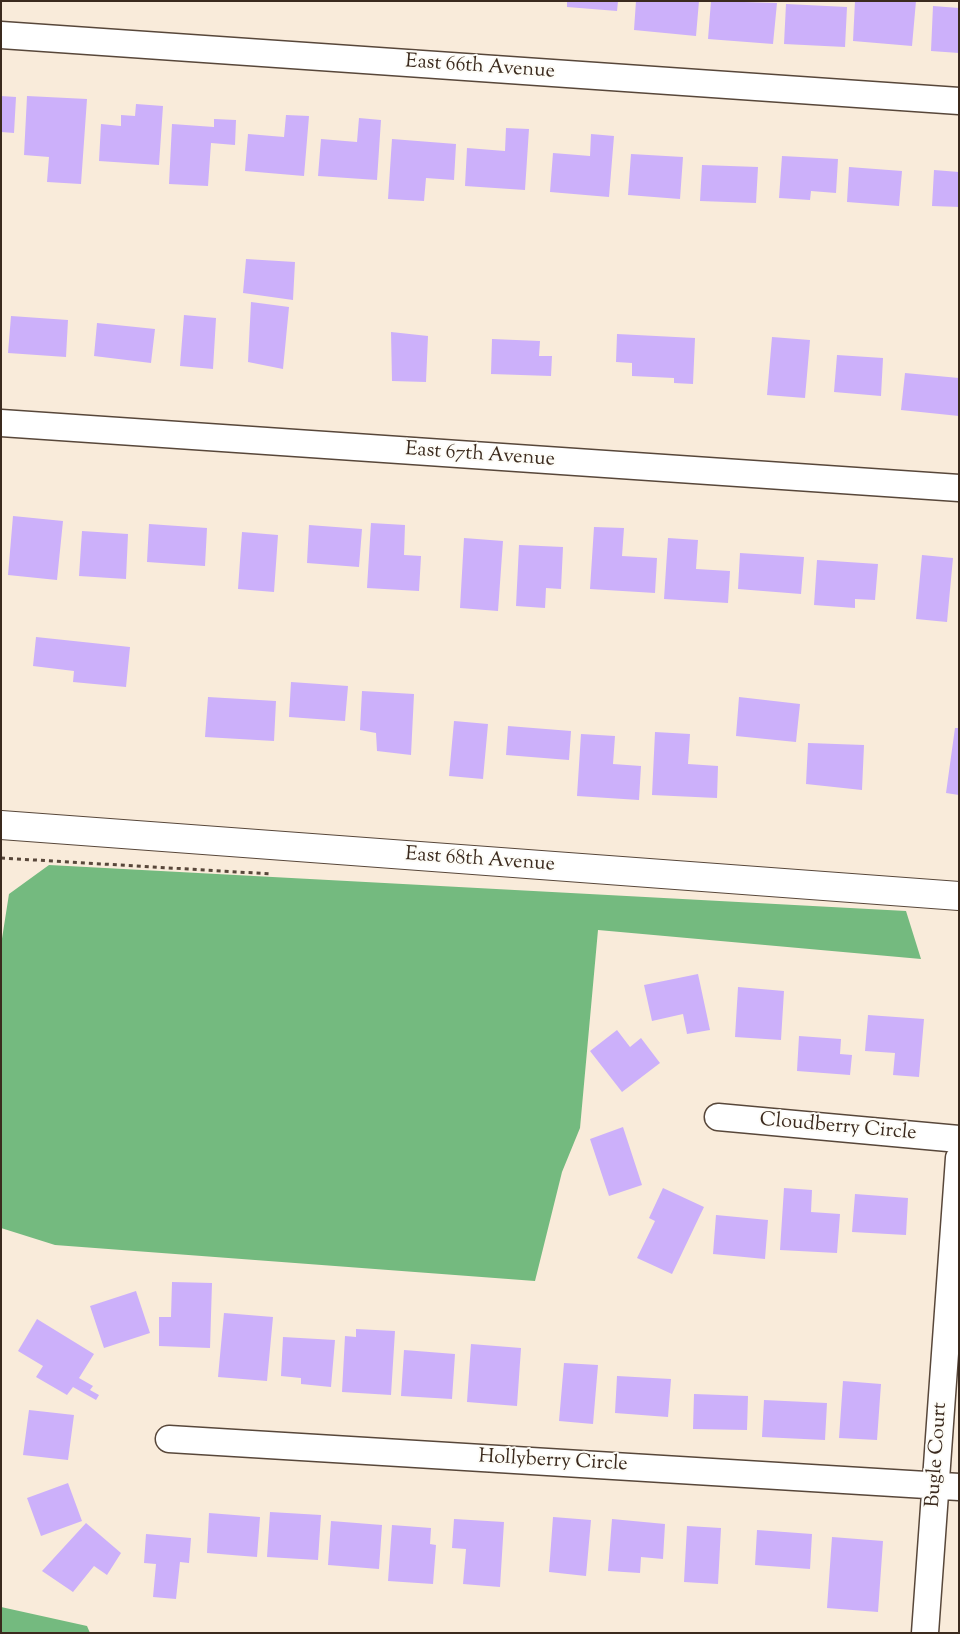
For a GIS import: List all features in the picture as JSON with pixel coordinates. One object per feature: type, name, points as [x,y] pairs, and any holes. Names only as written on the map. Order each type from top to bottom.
[{"type":"street","name":"East 66th Avenue","points":[[1,35],[959,101]]},
{"type":"street","name":"East 67th Avenue","points":[[1,423],[959,488]]},
{"type":"street","name":"East 68th Avenue","points":[[1,825],[959,896]]},
{"type":"street","name":"Cloudberry Circle","points":[[718,1117],[959,1139]]},
{"type":"street","name":"Bugle Court","points":[[925,1633],[947,1486],[959,1158]]},
{"type":"street","name":"Hollyberry Circle","points":[[169,1439],[947,1486]]},
{"type":"green space","points":[[49,865],[906,911],[921,959],[598,930],[580,1128],[562,1172],[535,1281],[55,1245],[1,1228],[1,945],[9,894]]},
{"type":"green space","points":[[1,1607],[87,1626],[90,1633],[1,1633]]},
{"type":"building","points":[[567,1],[618,1],[617,11],[567,7]]},
{"type":"building","points":[[636,1],[699,1],[696,36],[634,30]]},
{"type":"building","points":[[711,1],[777,3],[773,44],[708,39]]},
{"type":"building","points":[[855,1],[916,1],[912,46],[853,41]]},
{"type":"building","points":[[786,4],[847,7],[845,47],[784,44]]},
{"type":"building","points":[[933,6],[959,8],[959,53],[931,51]]},
{"type":"building","points":[[1,96],[16,97],[14,133],[1,132]]},
{"type":"building","points":[[27,96],[87,99],[81,184],[47,182],[49,157],[24,155]]},
{"type":"building","points":[[136,104],[163,106],[159,165],[99,161],[101,124],[121,126],[121,115],[135,116]]},
{"type":"building","points":[[286,115],[309,116],[304,176],[245,171],[248,134],[284,137]]},
{"type":"building","points":[[359,118],[381,120],[377,180],[318,176],[321,139],[357,142]]},
{"type":"building","points":[[214,119],[236,120],[235,145],[211,143],[208,186],[169,184],[172,124],[214,127]]},
{"type":"building","points":[[506,128],[529,129],[525,190],[465,186],[467,148],[505,151]]},
{"type":"building","points":[[591,134],[614,136],[609,197],[550,192],[553,153],[590,156]]},
{"type":"building","points":[[392,139],[456,144],[454,180],[426,178],[424,201],[388,199]]},
{"type":"building","points":[[631,154],[683,157],[680,199],[628,195]]},
{"type":"building","points":[[782,156],[838,159],[836,193],[811,191],[810,200],[779,198]]},
{"type":"building","points":[[702,165],[758,167],[756,203],[700,201]]},
{"type":"building","points":[[849,167],[902,171],[899,206],[847,202]]},
{"type":"building","points":[[934,170],[959,172],[959,207],[932,206]]},
{"type":"building","points":[[246,259],[295,262],[293,300],[243,293]]},
{"type":"building","points":[[251,302],[289,307],[283,369],[248,362]]},
{"type":"building","points":[[184,315],[216,318],[213,369],[180,366]]},
{"type":"building","points":[[11,316],[68,320],[66,357],[8,353]]},
{"type":"building","points":[[97,323],[155,329],[151,363],[94,356]]},
{"type":"building","points":[[391,332],[428,336],[426,382],[392,381]]},
{"type":"building","points":[[617,334],[695,338],[693,384],[674,383],[674,378],[632,376],[632,363],[616,362]]},
{"type":"building","points":[[772,337],[810,340],[805,398],[767,395]]},
{"type":"building","points":[[492,339],[540,341],[539,356],[552,356],[551,376],[491,374]]},
{"type":"building","points":[[837,355],[883,358],[881,396],[834,392]]},
{"type":"building","points":[[905,373],[959,378],[959,416],[901,410]]},
{"type":"building","points":[[13,516],[63,521],[57,580],[8,575]]},
{"type":"building","points":[[371,523],[405,525],[404,555],[421,556],[419,591],[367,588]]},
{"type":"building","points":[[149,524],[207,528],[205,566],[147,562]]},
{"type":"building","points":[[309,525],[362,529],[359,567],[307,563]]},
{"type":"building","points":[[594,527],[624,528],[622,556],[657,558],[655,593],[590,589]]},
{"type":"building","points":[[82,531],[128,534],[126,579],[79,576]]},
{"type":"building","points":[[242,532],[278,535],[274,592],[238,589]]},
{"type":"building","points":[[464,538],[503,541],[498,611],[460,608]]},
{"type":"building","points":[[668,538],[698,540],[696,569],[730,571],[728,603],[664,599]]},
{"type":"building","points":[[519,545],[563,547],[561,589],[546,588],[545,608],[516,606]]},
{"type":"building","points":[[740,553],[804,557],[801,594],[738,589]]},
{"type":"building","points":[[922,555],[953,558],[947,622],[916,619]]},
{"type":"building","points":[[817,560],[878,564],[875,600],[855,599],[855,608],[814,605]]},
{"type":"building","points":[[36,637],[130,647],[126,687],[73,682],[74,671],[33,666]]},
{"type":"building","points":[[291,682],[348,686],[345,721],[289,717]]},
{"type":"building","points":[[362,691],[414,694],[411,755],[377,751],[376,733],[360,730]]},
{"type":"building","points":[[208,697],[276,701],[274,741],[205,737]]},
{"type":"building","points":[[739,697],[800,704],[796,742],[736,736]]},
{"type":"building","points":[[454,721],[488,724],[483,779],[449,776]]},
{"type":"building","points":[[508,726],[571,731],[569,760],[506,755]]},
{"type":"building","points":[[955,728],[959,728],[959,795],[946,793]]},
{"type":"building","points":[[655,732],[690,734],[688,764],[718,766],[717,798],[652,795]]},
{"type":"building","points":[[581,734],[615,736],[613,764],[641,766],[639,800],[577,796]]},
{"type":"building","points":[[808,743],[864,745],[862,790],[806,784]]},
{"type":"building","points":[[698,974],[710,1030],[687,1034],[683,1014],[652,1021],[644,985]]},
{"type":"building","points":[[738,987],[784,991],[781,1040],[735,1037]]},
{"type":"building","points":[[868,1015],[924,1019],[919,1077],[893,1075],[895,1053],[865,1051]]},
{"type":"building","points":[[617,1030],[630,1047],[641,1038],[660,1063],[622,1092],[590,1051]]},
{"type":"building","points":[[799,1036],[841,1039],[840,1054],[852,1055],[850,1075],[797,1071]]},
{"type":"building","points":[[623,1127],[642,1185],[609,1196],[590,1139]]},
{"type":"building","points":[[663,1188],[704,1207],[672,1274],[637,1258],[655,1221],[649,1218]]},
{"type":"building","points":[[784,1188],[812,1190],[811,1212],[840,1214],[837,1253],[780,1250]]},
{"type":"building","points":[[855,1194],[908,1198],[906,1235],[852,1232]]},
{"type":"building","points":[[716,1215],[768,1220],[765,1259],[713,1254]]},
{"type":"building","points":[[172,1282],[212,1283],[210,1348],[159,1346],[159,1317],[171,1317]]},
{"type":"building","points":[[136,1291],[150,1333],[104,1348],[90,1306]]},
{"type":"building","points":[[224,1313],[273,1317],[267,1381],[218,1377]]},
{"type":"building","points":[[37,1319],[94,1354],[79,1378],[93,1386],[90,1390],[99,1395],[96,1400],[73,1387],[67,1395],[36,1377],[43,1366],[18,1351]]},
{"type":"building","points":[[356,1329],[395,1331],[391,1395],[342,1392],[345,1336],[356,1337]]},
{"type":"building","points":[[283,1337],[335,1340],[331,1387],[301,1384],[301,1378],[281,1376]]},
{"type":"building","points":[[471,1344],[521,1348],[517,1406],[467,1402]]},
{"type":"building","points":[[404,1350],[455,1354],[452,1399],[401,1396]]},
{"type":"building","points":[[564,1363],[598,1365],[593,1424],[559,1421]]},
{"type":"building","points":[[617,1376],[671,1379],[668,1417],[615,1413]]},
{"type":"building","points":[[843,1381],[881,1384],[877,1440],[839,1438]]},
{"type":"building","points":[[694,1394],[748,1396],[747,1430],[693,1429]]},
{"type":"building","points":[[764,1400],[827,1403],[825,1440],[762,1437]]},
{"type":"building","points":[[29,1410],[74,1415],[68,1460],[23,1455]]},
{"type":"building","points":[[68,1483],[82,1521],[41,1536],[27,1498]]},
{"type":"building","points":[[270,1512],[321,1515],[318,1560],[267,1557]]},
{"type":"building","points":[[209,1513],[260,1517],[257,1557],[207,1553]]},
{"type":"building","points":[[553,1517],[591,1520],[586,1576],[549,1572]]},
{"type":"building","points":[[454,1519],[504,1522],[500,1587],[463,1584],[466,1549],[452,1548]]},
{"type":"building","points":[[612,1519],[665,1524],[663,1559],[641,1557],[640,1573],[608,1571]]},
{"type":"building","points":[[331,1521],[382,1525],[379,1569],[328,1565]]},
{"type":"building","points":[[86,1523],[121,1553],[107,1575],[94,1566],[73,1592],[42,1571]]},
{"type":"building","points":[[392,1525],[431,1528],[430,1544],[436,1545],[433,1584],[388,1581]]},
{"type":"building","points":[[687,1526],[721,1528],[718,1584],[684,1582]]},
{"type":"building","points":[[757,1530],[812,1534],[810,1569],[755,1565]]},
{"type":"building","points":[[146,1534],[191,1538],[189,1563],[180,1562],[176,1599],[153,1597],[156,1564],[144,1563]]},
{"type":"building","points":[[832,1537],[883,1541],[878,1612],[827,1608]]}]
